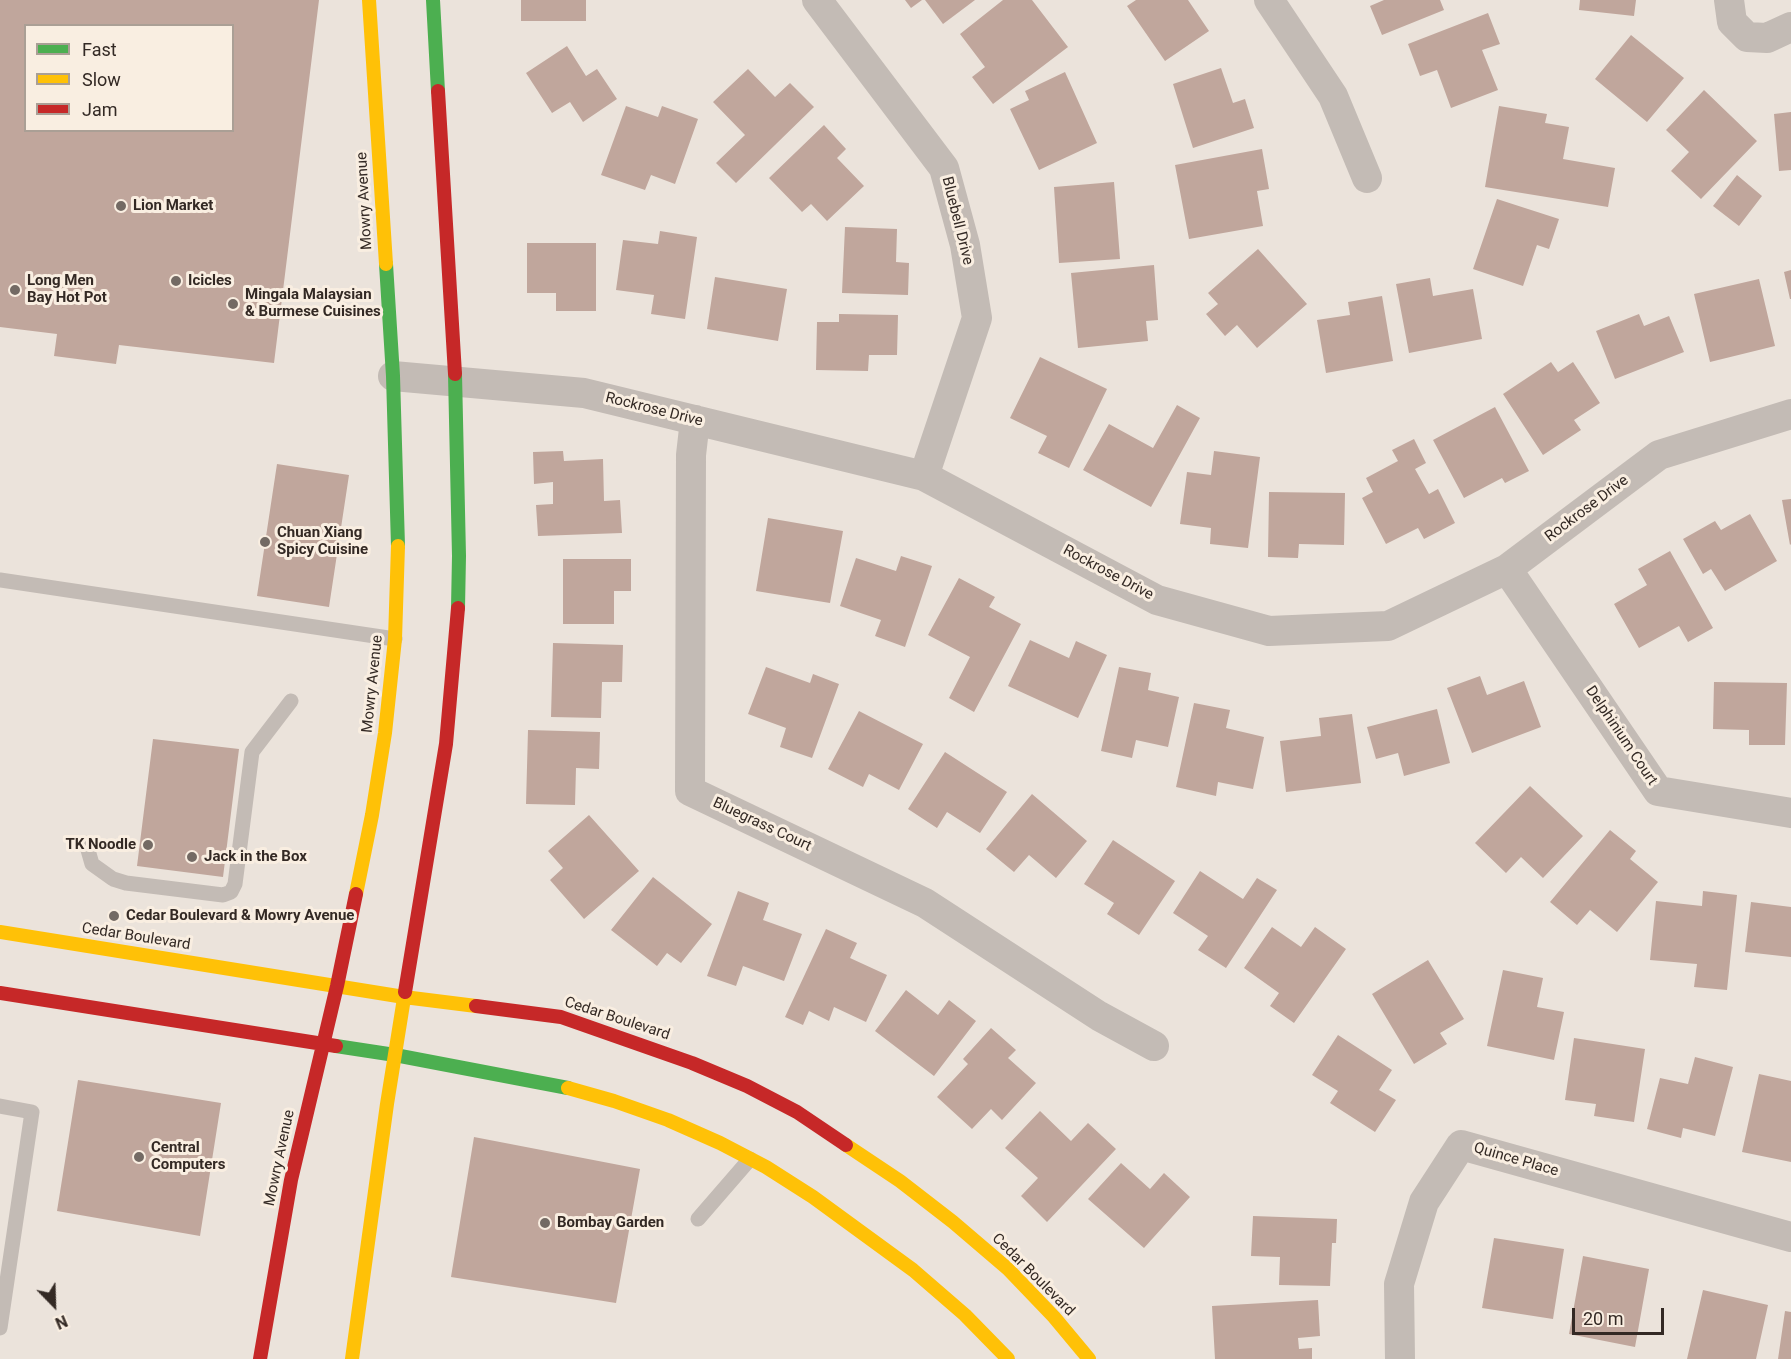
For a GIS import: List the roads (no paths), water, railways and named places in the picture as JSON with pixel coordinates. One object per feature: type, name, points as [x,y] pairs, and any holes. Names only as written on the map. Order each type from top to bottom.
[{"type":"main road","name":"Mowry Avenue","points":[[260,1359],[291,1180],[337,986],[372,815],[385,733],[395,639],[398,553],[393,376],[369,0]]},
{"type":"main road","points":[[352,1359],[395,1055],[446,744],[458,616],[455,382],[433,0]]},
{"type":"main road","name":"Cedar Boulevard","points":[[0,932],[404,997],[561,1017],[692,1063],[747,1086],[797,1112],[900,1181],[953,1222],[1016,1277],[1089,1359]]},
{"type":"main road","points":[[0,993],[395,1055],[555,1085],[606,1098],[668,1120],[750,1159],[813,1197],[896,1257],[964,1315],[1008,1359]]},
{"type":"street","name":"Bluebell Drive","points":[[817,0],[944,168],[965,244],[977,318],[924,476]]},
{"type":"street","points":[[1269,0],[1333,96],[1367,178]]},
{"type":"street","points":[[1730,0],[1732,22],[1747,37],[1767,38],[1791,27]]},
{"type":"street","name":"Rockrose Drive","points":[[393,376],[584,393],[924,476],[1157,600],[1269,631],[1388,626],[1507,569],[1659,455],[1791,414]]},
{"type":"street","name":"Bluegrass Court","points":[[695,420],[691,455],[690,791],[925,903],[1099,1016],[1154,1046]]},
{"type":"street","name":"Delphinium Court","points":[[1507,569],[1658,791],[1791,813]]},
{"type":"street","name":"Quince Place","points":[[1400,1359],[1399,1284],[1424,1202],[1461,1145],[1791,1237]]},
{"type":"lane","points":[[0,580],[395,639]]},
{"type":"lane","points":[[86,843],[92,864],[113,879],[126,883],[223,895],[231,892],[235,884],[252,752],[291,701]]},
{"type":"lane","points":[[0,1106],[32,1112],[0,1328]]},
{"type":"lane","points":[[698,1219],[750,1159]]},
{"type":"place","name":"Lion Market","points":[[121,206]]},
{"type":"place","name":"Icicles","points":[[176,281]]},
{"type":"place","name":"Long Men Bay Hot Pot","points":[[15,290]]},
{"type":"place","name":"Mingala Malaysian & Burmese Cuisines","points":[[233,304]]},
{"type":"place","name":"Chuan Xiang Spicy Cuisine","points":[[265,542]]},
{"type":"place","name":"TK Noodle","points":[[148,845]]},
{"type":"place","name":"Jack in the Box","points":[[192,857]]},
{"type":"place","name":"Cedar Boulevard & Mowry Avenue","points":[[114,916]]},
{"type":"place","name":"Central Computers","points":[[139,1157]]},
{"type":"place","name":"Bombay Garden","points":[[545,1223]]}]
